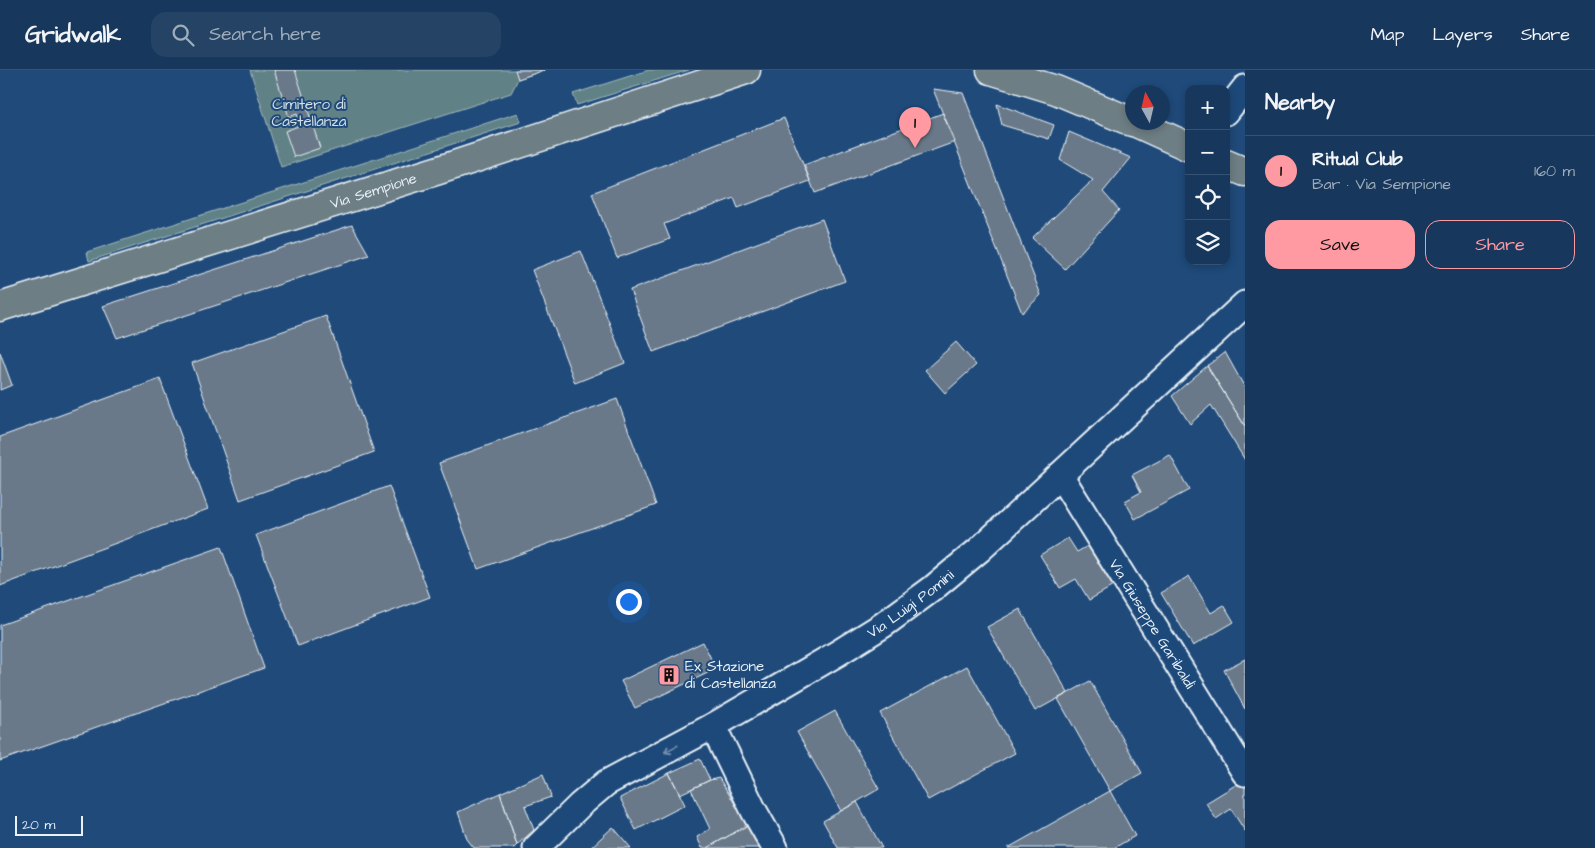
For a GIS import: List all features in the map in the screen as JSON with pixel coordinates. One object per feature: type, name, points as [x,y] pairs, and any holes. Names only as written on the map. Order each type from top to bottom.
[{"type":"main road","name":"Via Sempione","points":[[0,307],[439,170],[746,70]]},
{"type":"main road","points":[[991,70],[1056,90],[1125,119]]},
{"type":"main road","points":[[1152,130],[1185,144]]},
{"type":"main road","points":[[1230,166],[1245,172]]},
{"type":"street","points":[[1230,107],[1245,88]]},
{"type":"street","name":"Via Luigi Pomini","points":[[536,848],[599,788],[714,726],[816,667],[890,620],[966,562],[1245,304]]},
{"type":"street","name":"Via Giuseppe Garibaldi","points":[[1060,475],[1245,773]]},
{"type":"street","points":[[714,726],[754,811],[775,848]]},
{"type":"green space","name":"Cimitero di Castellanza","points":[[250,70],[545,70],[518,79],[511,93],[281,167]]},
{"type":"green space","points":[[649,70],[689,70],[577,105],[573,94]]},
{"type":"green space","points":[[518,113],[521,122],[89,261],[87,252]]},
{"type":"building","points":[[274,70],[295,70],[320,148],[294,157],[285,131],[301,125],[297,114],[289,117]]},
{"type":"building","points":[[515,70],[545,70],[518,79]]},
{"type":"building","points":[[933,89],[963,93],[1041,295],[1022,313]]},
{"type":"building","points":[[997,104],[1054,125],[1049,139],[1002,125]]},
{"type":"building","points":[[943,113],[955,142],[815,193],[804,165]]},
{"type":"building","points":[[784,118],[810,181],[738,208],[734,198],[664,224],[670,239],[617,258],[592,193]]},
{"type":"building","points":[[1069,132],[1131,158],[1103,192],[1119,210],[1065,269],[1032,238],[1093,180],[1060,160]]},
{"type":"building","points":[[822,219],[845,281],[653,352],[630,290]]},
{"type":"building","points":[[352,225],[369,255],[117,338],[103,306]]},
{"type":"building","points":[[581,251],[625,363],[575,383],[532,270]]},
{"type":"building","points":[[326,316],[374,452],[240,500],[192,363]]},
{"type":"building","points":[[956,342],[976,365],[945,393],[925,370]]},
{"type":"building","points":[[0,352],[12,385],[0,390]]},
{"type":"building","points":[[1225,352],[1245,388],[1245,426],[1207,366]]},
{"type":"building","points":[[1207,366],[1245,426],[1245,460],[1211,405],[1190,424],[1172,396]]},
{"type":"building","points":[[160,379],[208,509],[0,586],[0,437]]},
{"type":"building","points":[[617,399],[656,505],[478,569],[439,463]]},
{"type":"building","points":[[1170,455],[1189,490],[1135,519],[1125,501],[1141,492],[1132,475]]},
{"type":"building","points":[[389,486],[430,597],[298,646],[256,535]]},
{"type":"building","points":[[1068,538],[1077,552],[1091,544],[1115,585],[1089,600],[1076,579],[1060,588],[1040,555]]},
{"type":"building","points":[[221,547],[264,668],[0,761],[0,625]]},
{"type":"building","points":[[1189,576],[1211,613],[1224,605],[1234,622],[1193,646],[1161,593]]},
{"type":"building","points":[[1020,609],[1068,693],[1035,711],[987,627]]},
{"type":"building","name":"Ex Stazione di Castellanza","points":[[703,642],[716,669],[635,708],[621,681]]},
{"type":"building","points":[[1245,659],[1245,709],[1224,670]]},
{"type":"building","points":[[967,666],[1015,753],[928,800],[880,713]]},
{"type":"building","points":[[1090,681],[1142,773],[1110,791],[1058,699]]},
{"type":"building","points":[[835,711],[879,789],[841,811],[797,732]]},
{"type":"building","points":[[700,759],[710,780],[680,794],[669,773]]},
{"type":"building","points":[[669,773],[685,805],[636,830],[620,798]]},
{"type":"building","points":[[543,774],[551,797],[525,806],[534,830],[517,845],[500,793]]},
{"type":"building","points":[[719,778],[748,825],[707,848],[702,848],[697,837],[710,829],[691,789]]},
{"type":"building","points":[[1242,781],[1245,786],[1245,831],[1231,809],[1216,819],[1206,803]]},
{"type":"building","points":[[1110,791],[1135,836],[1114,848],[1008,848]]},
{"type":"building","points":[[500,793],[517,845],[514,848],[474,848],[467,839],[458,812]]},
{"type":"building","points":[[857,802],[882,848],[838,848],[823,821]]},
{"type":"building","points":[[748,825],[761,848],[707,848]]},
{"type":"building","points":[[613,827],[631,848],[590,848]]},
{"type":"place","name":"Ritual Club","points":[[915,148]]},
{"type":"place","name":"Ex Stazione di Castellanza","points":[[669,675]]}]
